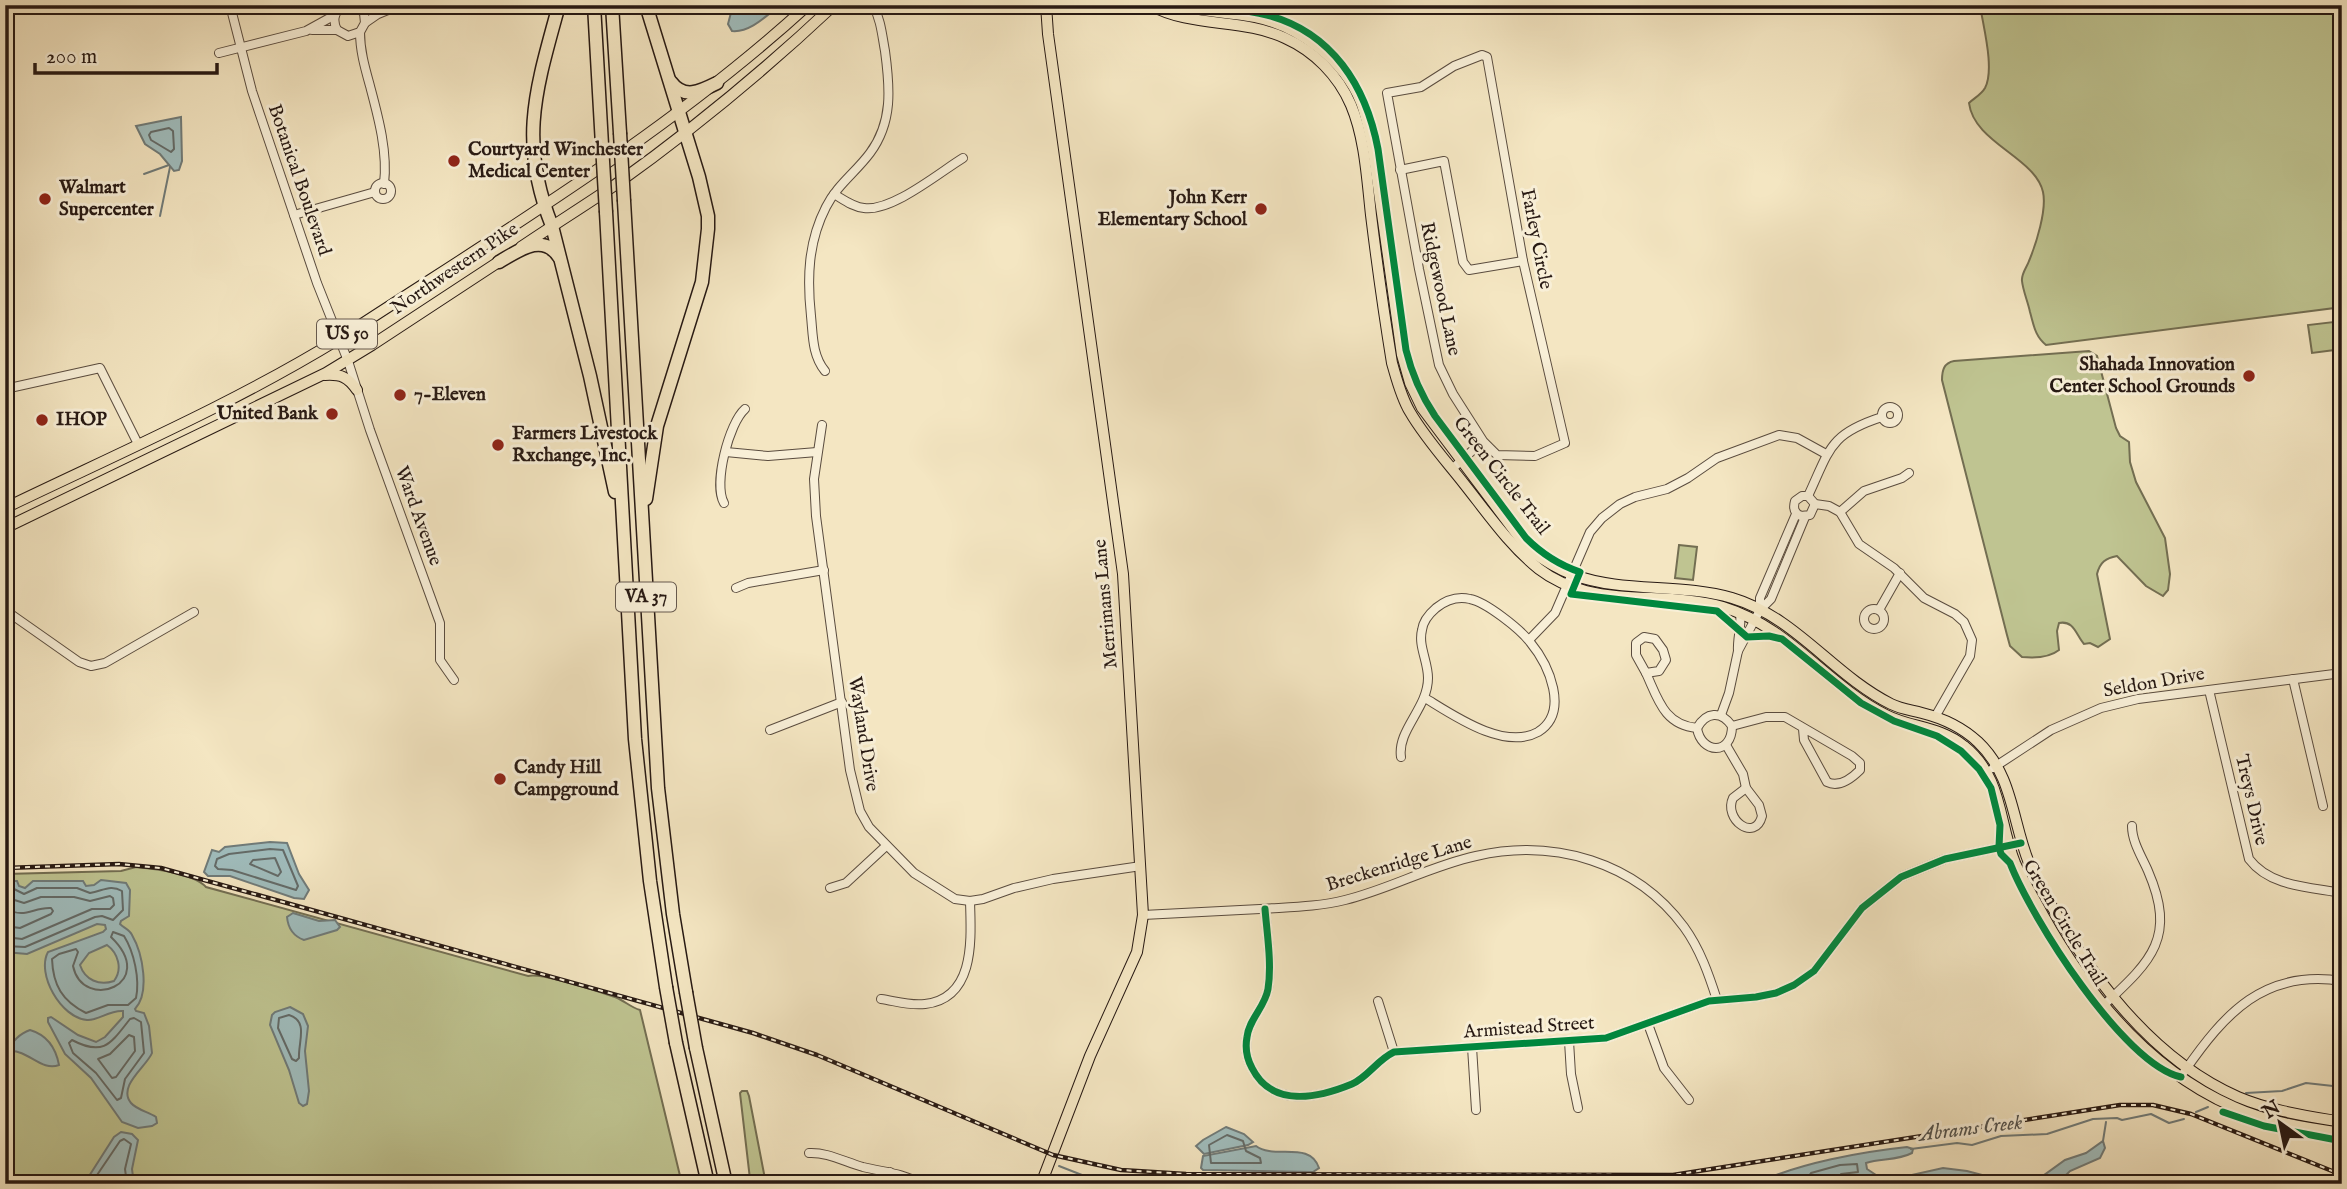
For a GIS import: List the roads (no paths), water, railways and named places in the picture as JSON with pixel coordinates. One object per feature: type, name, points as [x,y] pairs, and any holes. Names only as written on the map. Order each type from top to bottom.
[{"type":"highway","points":[[559,5],[538,82],[532,116],[533,148],[544,205],[564,267],[611,471],[621,529],[627,598]]},
{"type":"highway","name":"VA 37","points":[[594,5],[627,598],[642,810],[666,987],[708,1184]]},
{"type":"highway","name":"VA 37","points":[[612,5],[658,788],[685,992],[726,1184]]},
{"type":"highway","points":[[646,5],[686,131],[708,216],[706,256],[698,298],[667,392],[653,446],[646,507],[646,600]]},
{"type":"highway","points":[[668,77],[679,91],[688,93],[717,83]]},
{"type":"highway","points":[[499,262],[538,243],[552,249],[564,267]]},
{"type":"main road","name":"US 50","points":[[679,112],[759,50],[808,5]]},
{"type":"main road","name":"US 50","points":[[686,131],[756,75],[834,5]]},
{"type":"main road","name":"Merrimans Lane","points":[[1041,1184],[1090,1056],[1137,952],[1143,915],[1124,575],[1070,197],[1046,5]]},
{"type":"main road","points":[[1150,5],[1168,13],[1197,20],[1254,27],[1275,34],[1305,49],[1339,82],[1358,122],[1392,363],[1401,393],[1411,414],[1515,548],[1541,570],[1569,585],[1600,594],[1708,604],[1740,613],[1788,640],[1863,702],[1895,719],[1935,729],[1956,740],[1975,755],[1988,772],[1998,795],[2017,868],[2061,946],[2104,1005],[2143,1046],[2204,1093],[2252,1114],[2342,1133]]},
{"type":"main road","points":[[1174,5],[1254,17],[1275,23],[1303,37],[1319,49],[1350,82],[1366,118],[1373,150],[1402,355],[1410,383],[1422,408],[1528,549],[1572,575],[1600,582],[1714,593],[1746,602],[1795,631],[1862,688],[1902,709],[1936,717],[1971,736],[1997,766],[2010,796],[2021,842],[2034,875],[2071,939],[2113,997],[2146,1032],[2188,1067],[2249,1101],[2280,1111],[2342,1122]]},
{"type":"main road","name":"Northwestern Pike","points":[[5,508],[275,376],[339,339],[633,146],[679,112]]},
{"type":"main road","name":"Northwestern Pike","points":[[5,527],[348,361],[611,187],[686,131]]},
{"type":"main road","points":[[321,375],[344,376],[357,390]]},
{"type":"main road","points":[[129,467],[139,456],[138,444]]},
{"type":"street","name":"Botanical Boulevard","points":[[230,5],[255,100],[348,361]]},
{"type":"street","points":[[306,31],[335,15],[345,5]]},
{"type":"street","points":[[825,371],[815,354],[808,270],[824,210],[876,144],[888,114],[890,89],[879,18],[873,5]]},
{"type":"street","points":[[358,7],[377,10],[397,6]]},
{"type":"street","points":[[365,23],[397,6]]},
{"type":"street","points":[[358,7],[366,18],[360,32],[363,61],[376,111],[384,160],[384,184]]},
{"type":"street","points":[[335,15],[337,30]]},
{"type":"street","points":[[219,53],[306,31],[337,30],[348,36],[363,61]]},
{"type":"street","points":[[348,36],[360,32]]},
{"type":"street","name":"Farley Circle","points":[[1387,93],[1421,88],[1454,66],[1482,55],[1487,57],[1523,261],[1565,443],[1535,456],[1497,455],[1483,441]]},
{"type":"street","name":"Ridgewood Lane","points":[[1387,93],[1439,365],[1453,394],[1483,441]]},
{"type":"street","points":[[834,194],[861,208],[880,207],[893,202],[963,158]]},
{"type":"street","points":[[1400,170],[1444,161],[1466,268],[1469,270],[1523,261]]},
{"type":"street","points":[[384,184],[390,188],[389,196],[382,199],[375,192],[377,186],[384,184]]},
{"type":"street","points":[[294,215],[375,192]]},
{"type":"street","name":"Ward Avenue","points":[[348,361],[440,622],[440,660],[454,680]]},
{"type":"street","points":[[5,389],[100,368],[138,444]]},
{"type":"street","points":[[724,503],[719,487],[726,452],[734,424],[746,409]]},
{"type":"street","points":[[1808,496],[1826,454],[1844,433],[1882,417]]},
{"type":"street","name":"Wayland Drive","points":[[822,425],[814,494],[850,771],[860,811],[869,828],[886,846],[929,884],[947,896],[970,901]]},
{"type":"street","points":[[1529,640],[1555,613],[1581,551],[1597,524],[1613,508],[1630,499],[1667,489],[1717,458],[1780,435],[1797,438],[1826,454]]},
{"type":"street","points":[[1452,469],[1483,441]]},
{"type":"street","points":[[726,452],[761,456],[817,452]]},
{"type":"street","points":[[1840,512],[1864,491],[1909,473]]},
{"type":"street","points":[[1808,496],[1802,496],[1795,501],[1794,510],[1801,515],[1813,512],[1815,505]]},
{"type":"street","points":[[1808,496],[1815,505],[1829,506],[1840,512],[1855,540],[1900,573],[1924,598],[1960,617],[1972,640],[1967,663],[1936,717]]},
{"type":"street","points":[[1738,651],[1755,621],[1760,610],[1760,598],[1801,515]]},
{"type":"street","points":[[736,588],[748,583],[824,570]]},
{"type":"street","points":[[1879,610],[1900,573]]},
{"type":"street","points":[[1401,757],[1402,740],[1426,698],[1428,673],[1421,633],[1429,615],[1441,604],[1456,598],[1475,600],[1529,640],[1539,656],[1555,697],[1552,718],[1536,733],[1515,737],[1492,734],[1426,698]]},
{"type":"street","points":[[5,610],[79,662],[92,666],[105,663],[194,612]]},
{"type":"street","points":[[1721,715],[1738,651],[1740,613]]},
{"type":"street","points":[[1646,673],[1659,671],[1666,660],[1664,650],[1658,642],[1647,637],[1640,639],[1635,649],[1646,673],[1663,710],[1672,721],[1684,727],[1696,728]]},
{"type":"street","name":"Seldon Drive","points":[[1988,772],[2052,730],[2101,708],[2138,699],[2342,673]]},
{"type":"street","points":[[2293,679],[2323,806]]},
{"type":"street","name":"Treys Drive","points":[[2209,690],[2249,859],[2261,873],[2280,881],[2342,893]]},
{"type":"street","points":[[770,730],[842,702]]},
{"type":"street","points":[[1696,728],[1707,716],[1721,715],[1732,726]]},
{"type":"street","points":[[1732,726],[1766,717],[1786,717],[1852,756],[1860,763],[1860,770],[1844,782],[1832,785],[1826,782],[1804,740],[1803,729]]},
{"type":"street","points":[[1696,728],[1700,739],[1707,746],[1718,748],[1726,745],[1730,739],[1732,726]]},
{"type":"street","points":[[1726,745],[1743,774],[1746,788],[1761,811],[1761,821],[1753,828],[1742,827],[1734,820],[1730,810],[1733,798],[1746,788]]},
{"type":"street","points":[[2104,1005],[2147,963],[2159,933],[2157,895],[2133,839],[2132,826]]},
{"type":"street","name":"Armistead Street","points":[[1394,1052],[1606,1038],[1717,1000],[1767,995],[1794,985],[1825,960],[1842,932],[1862,908],[1902,877],[1945,859],[2021,842]]},
{"type":"street","points":[[830,888],[846,883],[886,846]]},
{"type":"street","name":"Breckenridge Lane","points":[[1143,915],[1306,907],[1345,900],[1437,866],[1476,855],[1514,850],[1567,853],[1618,870],[1658,898],[1689,934],[1717,1000]]},
{"type":"street","points":[[881,999],[915,1004],[930,1003],[946,996],[958,985],[967,969],[969,958],[970,901],[983,900],[1014,888],[1053,879],[1140,866]]},
{"type":"street","points":[[1265,909],[1269,987],[1265,1000],[1248,1028],[1246,1042],[1250,1063],[1268,1088],[1285,1096],[1309,1096],[1354,1083],[1394,1052],[1378,1001]]},
{"type":"street","points":[[2181,1077],[2223,1020],[2253,996],[2275,986],[2302,979],[2342,981]]},
{"type":"street","points":[[1648,1024],[1664,1068],[1689,1100]]},
{"type":"street","points":[[1569,1041],[1571,1074],[1578,1108]]},
{"type":"street","points":[[1472,1047],[1476,1110]]},
{"type":"street","points":[[809,1153],[823,1154],[867,1168],[890,1172],[921,1184]]},
{"type":"street","points":[[885,1184],[890,1172]]},
{"type":"water","points":[[733,5],[780,5],[752,26],[732,31],[728,24]]},
{"type":"water","points":[[181,117],[182,161],[179,170],[174,171],[160,154],[145,144],[136,126]]},
{"type":"water","points":[[287,843],[299,874],[309,890],[304,899],[230,876],[208,876],[204,872],[212,850],[219,852],[225,847]]},
{"type":"water","points":[[101,880],[126,883],[130,890],[129,916],[120,924],[131,933],[142,963],[144,984],[140,1002],[135,1009],[144,1013],[149,1026],[152,1053],[130,1083],[128,1097],[131,1103],[156,1117],[157,1123],[152,1126],[138,1128],[122,1122],[91,1078],[65,1054],[48,1022],[51,1017],[78,1035],[96,1042],[105,1037],[123,1017],[123,1011],[87,1020],[68,1012],[53,994],[45,972],[48,952],[103,932],[105,925],[97,924],[27,954],[5,952],[5,881],[17,881],[19,886],[25,888],[33,881],[83,881],[86,886]],"holes":[[[107,945],[119,966],[114,981],[103,983],[85,975],[80,965],[89,953]]]},
{"type":"water","points":[[293,913],[319,921],[335,920],[340,927],[304,940],[294,934],[289,925],[287,917]]},
{"type":"water","points":[[290,1007],[303,1014],[308,1026],[305,1051],[309,1091],[307,1104],[303,1106],[299,1103],[289,1070],[270,1025],[275,1012]]},
{"type":"water","points":[[30,1030],[50,1043],[59,1065],[47,1066],[23,1054],[10,1051],[17,1038]]},
{"type":"water","points":[[1226,1127],[1244,1134],[1253,1142],[1204,1154],[1196,1146],[1203,1140]]},
{"type":"water","points":[[121,1132],[132,1134],[138,1140],[132,1169],[134,1184],[84,1184],[114,1137]]},
{"type":"water","points":[[2103,1141],[2105,1148],[2100,1158],[2070,1171],[2057,1184],[1861,1184],[1848,1179],[1840,1184],[1804,1184],[1799,1177],[1759,1184],[1775,1175],[1812,1164],[1907,1147],[1913,1149],[1912,1153],[1866,1163],[1867,1169],[1885,1181],[1943,1168],[2001,1180],[2027,1182],[2044,1175],[2065,1160],[2086,1153]]},
{"type":"water","points":[[1256,1146],[1264,1150],[1300,1152],[1314,1160],[1319,1168],[1313,1172],[1201,1168],[1203,1156]]},
{"type":"water","points":[[1254,1177],[1346,1184],[1248,1184],[1249,1179]]},
{"type":"waterway","points":[[144,174],[169,165]]},
{"type":"waterway","points":[[160,216],[170,167]]},
{"type":"waterway","name":"Abrams Creek","points":[[2246,1093],[2282,1091],[2306,1083],[2342,1087]]},
{"type":"waterway","name":"Abrams Creek","points":[[2196,1112],[2208,1107]]},
{"type":"waterway","name":"Abrams Creek","points":[[1911,1149],[1957,1143],[1972,1145],[2001,1136],[2047,1134],[2093,1119],[2122,1120],[2151,1114],[2169,1123],[2184,1119]]},
{"type":"waterway","points":[[2103,1141],[2106,1122]]},
{"type":"waterway","name":"Abrams Creek","points":[[1059,1166],[1105,1184]]},
{"type":"waterway","name":"Abrams Creek","points":[[1175,1184],[1244,1184]]},
{"type":"railway","points":[[5,868],[119,864],[161,868],[753,1033],[817,1055],[1053,1155],[1121,1170],[1186,1174],[1673,1175],[2120,1105],[2153,1105],[2191,1114],[2342,1175]]},
{"type":"place","name":"Courtyard Winchester Medical Center","points":[[454,161]]},
{"type":"place","name":"Walmart Supercenter","points":[[45,199]]},
{"type":"place","name":"John Kerr Elementary School","points":[[1261,209]]},
{"type":"place","name":"Shahada Innovation Center School Grounds","points":[[2249,376]]},
{"type":"place","name":"7-Eleven","points":[[400,395]]},
{"type":"place","name":"United Bank","points":[[332,414]]},
{"type":"place","name":"IHOP","points":[[42,420]]},
{"type":"place","name":"Farmers Livestock Rxchange, Inc.","points":[[498,445]]},
{"type":"place","name":"Candy Hill Campground","points":[[500,779]]}]
